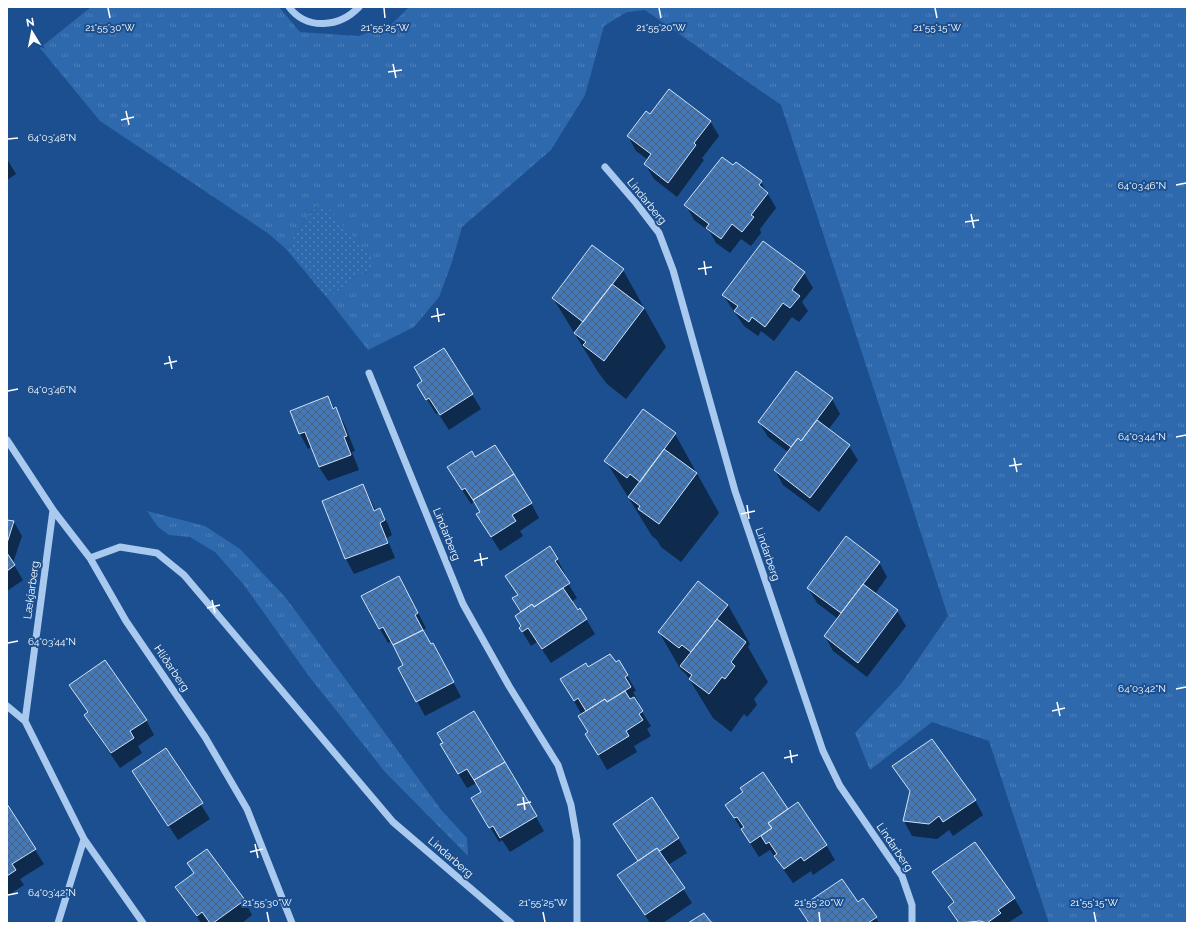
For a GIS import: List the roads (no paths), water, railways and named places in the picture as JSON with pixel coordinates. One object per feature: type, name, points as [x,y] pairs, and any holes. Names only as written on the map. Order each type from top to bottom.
[{"type":"street","points":[[289,7],[308,21],[327,25],[347,18],[359,7]]},
{"type":"street","name":"Lindarberg","points":[[605,168],[636,203],[659,233],[673,270],[736,491],[824,752],[840,786],[902,876],[912,905],[912,923]]},
{"type":"street","name":"Lindarberg","points":[[369,373],[463,604],[509,686],[558,765],[571,805],[577,840],[577,923]]},
{"type":"street","name":"Hlíðarberg","points":[[7,440],[53,510],[90,558],[126,621],[205,737],[247,809],[292,923]]},
{"type":"street","name":"Lækjarberg","points":[[25,721],[53,510]]},
{"type":"street","name":"Lindarberg","points":[[90,558],[120,546],[157,553],[184,575],[393,822],[511,923]]},
{"type":"street","points":[[7,706],[25,721],[84,839],[143,923]]},
{"type":"street","points":[[58,923],[84,839]]}]
